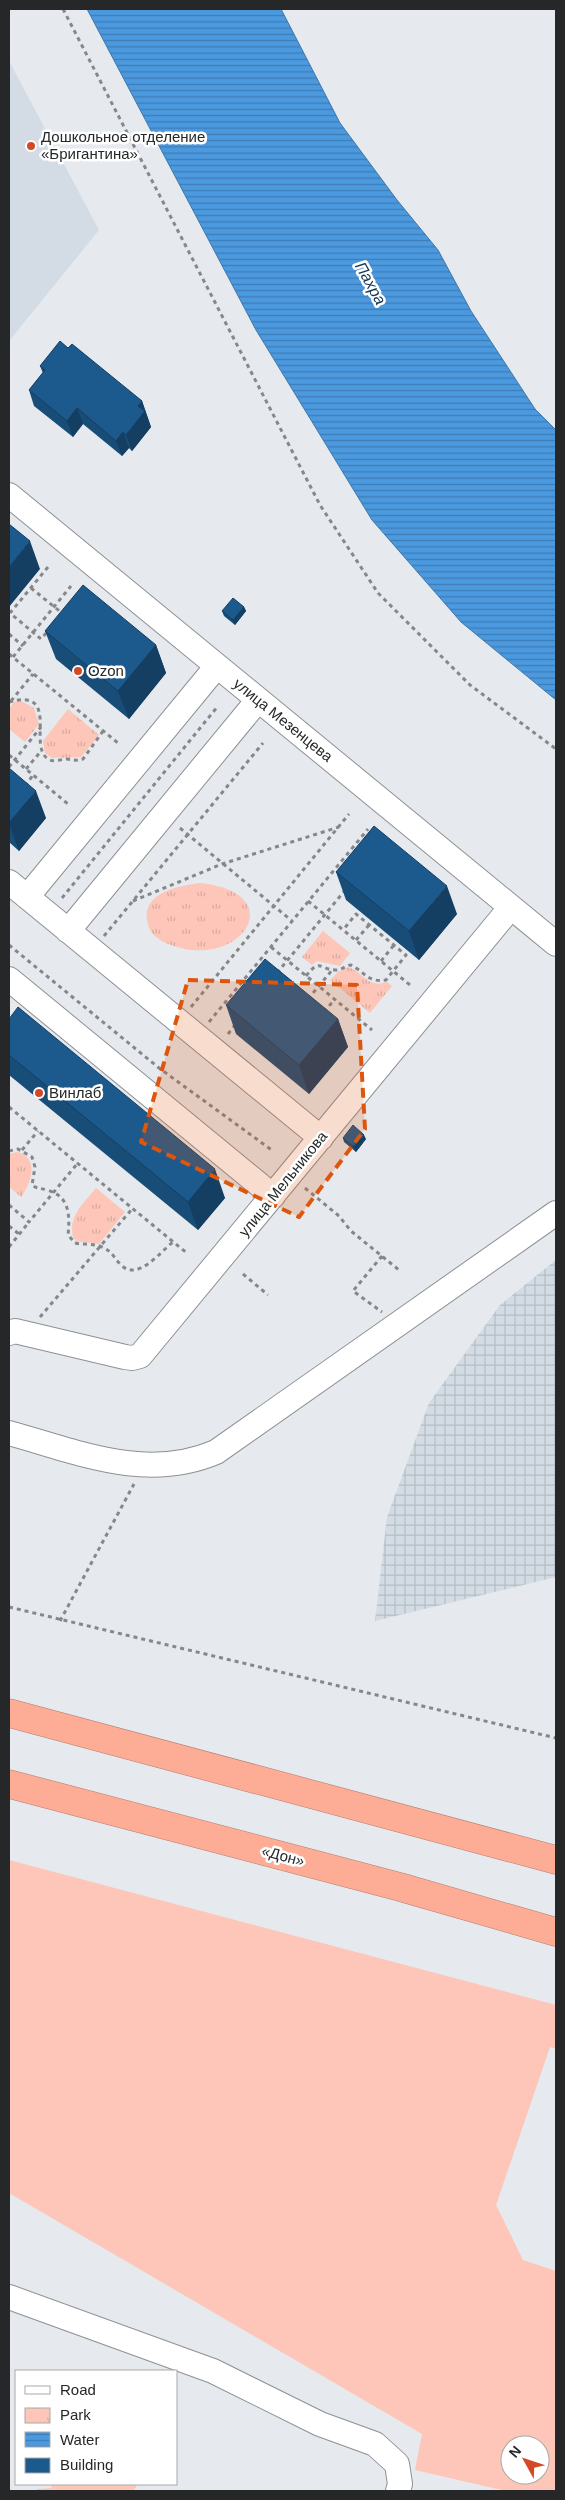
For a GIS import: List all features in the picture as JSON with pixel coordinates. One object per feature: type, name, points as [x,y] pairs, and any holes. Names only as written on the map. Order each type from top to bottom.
[{"type":"highway","points":[[9,1713],[556,1860]]},
{"type":"highway","name":"«Дон»","points":[[9,1784],[390,1885],[556,1932]]},
{"type":"street","name":"улица Мезенцева","points":[[9,495],[556,944]]},
{"type":"street","points":[[27,897],[217,666]]},
{"type":"street","points":[[68,931],[258,700]]},
{"type":"street","points":[[9,882],[320,1138]]},
{"type":"street","name":"улица Мельникова","points":[[9,1333],[15,1330],[125,1357],[140,1356],[511,907]]},
{"type":"street","points":[[13,990],[273,1196]]},
{"type":"street","points":[[9,1433],[117,1462],[144,1466],[167,1466],[194,1462],[216,1452],[556,1213]]},
{"type":"street","points":[[9,2297],[213,2371],[320,2424],[375,2444],[397,2464],[400,2484],[398,2491]]},
{"type":"path","points":[[63,9],[320,506],[378,593],[470,685],[556,749]]},
{"type":"path","points":[[48,567],[10,613],[41,639],[52,626]]},
{"type":"path","points":[[13,658],[71,586]]},
{"type":"path","points":[[31,588],[62,613]]},
{"type":"path","points":[[57,620],[68,606]]},
{"type":"path","points":[[9,634],[22,646]]},
{"type":"path","points":[[9,654],[118,743]]},
{"type":"path","points":[[10,701],[33,674]]},
{"type":"path","points":[[10,701],[22,698],[32,703],[38,709],[41,727],[40,745],[47,758],[52,760],[83,760],[103,731]]},
{"type":"path","points":[[62,898],[218,706]]},
{"type":"path","points":[[9,767],[41,727]]},
{"type":"path","points":[[98,943],[262,743]]},
{"type":"path","points":[[26,769],[42,750]]},
{"type":"path","points":[[9,755],[68,804]]},
{"type":"path","points":[[16,782],[24,788],[34,775]]},
{"type":"path","points":[[185,1014],[349,814]]},
{"type":"path","points":[[173,823],[292,921]]},
{"type":"path","points":[[132,901],[222,864],[338,827]]},
{"type":"path","points":[[204,1029],[368,829]]},
{"type":"path","points":[[276,976],[349,886]]},
{"type":"path","points":[[308,901],[410,984]]},
{"type":"path","points":[[306,976],[314,966],[320,964],[333,969],[351,965],[369,979],[377,982],[386,980],[406,955],[356,914],[343,930]]},
{"type":"path","points":[[356,940],[369,925]]},
{"type":"path","points":[[9,945],[159,1068],[273,1152]]},
{"type":"path","points":[[381,961],[394,945]]},
{"type":"path","points":[[271,947],[372,1030]]},
{"type":"path","points":[[312,1006],[306,1001],[333,969]]},
{"type":"path","points":[[317,1010],[322,1014],[335,1000]]},
{"type":"path","points":[[228,1034],[240,1019]]},
{"type":"path","points":[[9,1107],[188,1254]]},
{"type":"path","points":[[22,1150],[38,1131]]},
{"type":"path","points":[[9,1151],[22,1150],[32,1157],[35,1167],[32,1186],[54,1192],[70,1209],[68,1236],[70,1240],[83,1245],[101,1246],[110,1251],[122,1266],[128,1270],[139,1269],[173,1242]]},
{"type":"path","points":[[9,1247],[77,1164]]},
{"type":"path","points":[[299,1183],[339,1216],[351,1231],[399,1270]]},
{"type":"path","points":[[9,1205],[29,1222]]},
{"type":"path","points":[[34,1323],[132,1208]]},
{"type":"path","points":[[9,1226],[19,1234]]},
{"type":"path","points":[[382,1256],[353,1291],[386,1315]]},
{"type":"path","points":[[243,1274],[268,1295]]},
{"type":"path","points":[[60,1621],[144,1466]]},
{"type":"path","points":[[9,1607],[60,1621],[556,1738]]},
{"type":"highlighted area","points":[[188,980],[357,985],[365,1129],[299,1217],[141,1142]]},
{"type":"shaded area","name":"Дошкольное отделение «Бригантина»","points":[[9,61],[99,230],[9,341]]},
{"type":"shaded area","points":[[556,1260],[556,1577],[375,1621],[387,1517],[429,1403],[500,1305]]},
{"type":"green space","points":[[21,701],[34,708],[39,724],[25,742],[9,729],[9,709],[14,702]]},
{"type":"green space","points":[[68,709],[99,735],[81,757],[52,758],[45,753],[43,741]]},
{"type":"green space","points":[[200,883],[229,890],[245,901],[250,915],[246,929],[233,941],[215,949],[192,950],[166,943],[157,938],[150,930],[148,924],[147,914],[149,905],[162,893],[171,889]]},
{"type":"green space","points":[[323,931],[350,953],[340,966],[317,961],[312,965],[302,957]]},
{"type":"green space","points":[[348,967],[370,982],[380,984],[387,982],[392,986],[370,1013],[330,980],[338,972]]},
{"type":"green space","points":[[17,1152],[29,1159],[31,1165],[28,1185],[21,1197],[9,1187],[9,1154]]},
{"type":"green space","points":[[96,1188],[125,1212],[99,1244],[77,1241],[73,1238],[72,1230],[75,1217]]},
{"type":"green space","points":[[9,1860],[556,2005],[556,2049],[550,2047],[496,2205],[523,2260],[556,2271],[556,2491],[506,2491],[415,2470],[422,2434],[9,2193]]},
{"type":"green space","points":[[52,2485],[137,2485],[134,2491],[37,2491],[37,2489],[51,2488]]},
{"type":"water","name":"Пахра","points":[[87,9],[281,9],[340,123],[397,200],[438,250],[471,311],[535,409],[556,430],[556,700],[461,622],[372,520],[256,330]]},
{"type":"building","points":[[60,341],[68,348],[72,344],[142,401],[138,406],[145,411],[126,435],[123,432],[116,441],[77,408],[67,421],[29,390],[45,370],[40,366]]},
{"type":"building","points":[[9,524],[30,541],[9,567]]},
{"type":"building","points":[[83,585],[156,645],[118,691],[45,631]]},
{"type":"building","points":[[233,598],[244,607],[233,620],[222,611]]},
{"type":"building","points":[[9,768],[36,791],[9,823]]},
{"type":"building","points":[[374,826],[447,886],[409,931],[336,872]]},
{"type":"building","points":[[265,959],[338,1019],[299,1065],[226,1005]]},
{"type":"building","points":[[18,1007],[215,1169],[188,1202],[9,1055],[9,1019]]},
{"type":"building","points":[[353,1125],[364,1135],[354,1147],[343,1138]]},
{"type":"place","name":"Дошкольное отделение «Бригантина»","points":[[31,146]]},
{"type":"place","name":"Ozon","points":[[78,671]]},
{"type":"place","name":"Винлаб","points":[[39,1093]]}]
